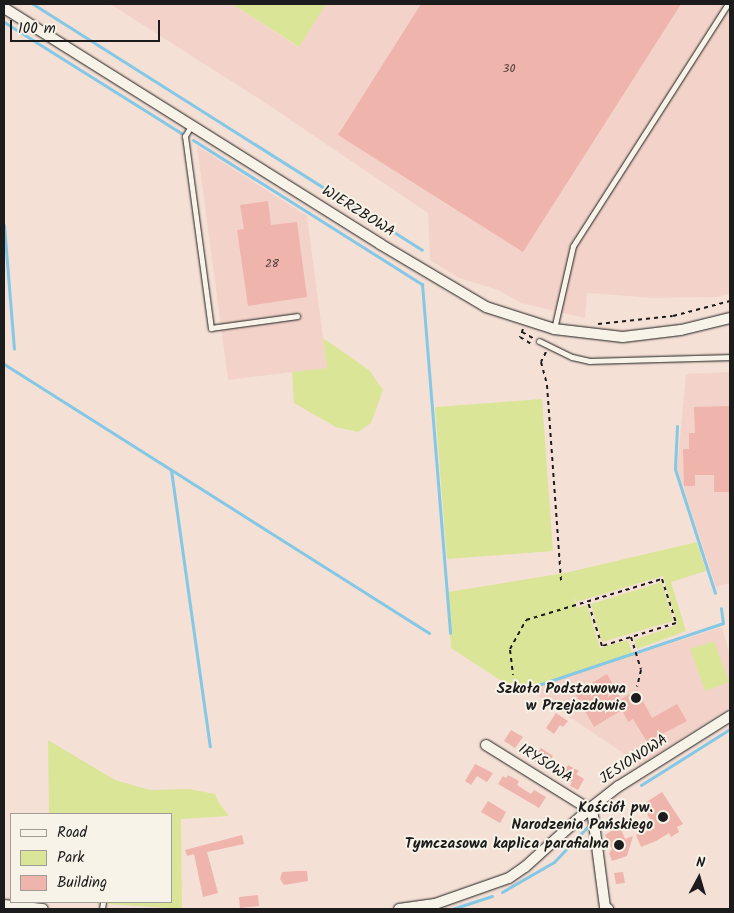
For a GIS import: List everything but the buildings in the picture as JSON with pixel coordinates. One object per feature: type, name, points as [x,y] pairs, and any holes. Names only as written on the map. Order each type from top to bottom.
[{"type":"street","name":"WIERZBOWA","points":[[4,8],[191,126],[486,307],[554,329],[623,337],[681,330],[730,318]]},
{"type":"street","name":"JESIONOWA","points":[[399,909],[435,904],[508,878],[525,867],[588,810],[619,786],[730,716]]},
{"type":"street","name":"IRYSOWA","points":[[486,745],[588,810]]},
{"type":"street","points":[[588,810],[593,816],[605,907],[608,909]]},
{"type":"street","points":[[4,905],[43,909]]},
{"type":"lane","points":[[554,329],[573,246],[728,4]]},
{"type":"lane","points":[[191,126],[185,136],[211,328],[297,316]]},
{"type":"lane","points":[[538,341],[572,357],[590,362],[730,358]]},
{"type":"path","points":[[597,324],[673,316],[730,301]]},
{"type":"path","points":[[520,336],[522,332],[538,341]]},
{"type":"path","points":[[548,347],[540,362],[547,385],[561,581]]},
{"type":"path","points":[[513,675],[509,648],[526,620],[662,579],[676,623],[602,646],[588,602]]},
{"type":"path","points":[[631,637],[641,670],[637,686]]},
{"type":"shaded area","points":[[110,4],[232,4],[298,47],[326,4],[730,4],[730,293],[718,297],[653,298],[587,293],[585,318],[521,303],[498,290],[459,278],[430,260],[428,213],[264,102]]},
{"type":"shaded area","points":[[197,146],[307,216],[327,368],[228,380]]},
{"type":"shaded area","points":[[730,372],[730,583],[716,587],[677,468],[686,374]]},
{"type":"shaded area","name":"Szkoła Podstawowa w Przejazdowie","points":[[722,627],[730,656],[730,707],[639,766],[632,759],[528,689]]},
{"type":"green space","points":[[232,4],[326,4],[299,47]]},
{"type":"green space","points":[[323,338],[369,370],[383,390],[371,423],[358,432],[336,427],[294,403],[292,372],[327,368]]},
{"type":"green space","points":[[542,399],[553,551],[447,559],[435,407]]},
{"type":"green space","points":[[697,542],[706,571],[671,582],[686,631],[637,649],[634,640],[677,625],[663,576],[576,602],[573,595],[577,608],[587,605],[600,648],[628,640],[633,656],[517,691],[451,648],[448,592],[565,573]]},
{"type":"green space","points":[[662,582],[673,621],[602,642],[591,604]]},
{"type":"green space","points":[[714,641],[729,682],[705,691],[690,649]]},
{"type":"green space","points":[[48,740],[115,780],[150,790],[189,789],[215,794],[229,816],[181,819],[182,909],[93,903],[172,903],[172,813],[49,813]]},
{"type":"waterway","points":[[33,4],[422,250]]},
{"type":"waterway","points":[[4,22],[181,133]]},
{"type":"waterway","points":[[193,140],[422,284],[450,633]]},
{"type":"waterway","points":[[4,225],[14,349]]},
{"type":"waterway","points":[[4,364],[429,633]]},
{"type":"waterway","points":[[677,426],[675,469],[715,593]]},
{"type":"waterway","points":[[171,470],[210,746]]},
{"type":"waterway","points":[[532,687],[723,623],[721,608]]},
{"type":"waterway","points":[[641,785],[730,729]]},
{"type":"waterway","points":[[502,892],[554,862],[588,826]]},
{"type":"waterway","points":[[452,909],[492,896]]},
{"type":"place","name":"Szkoła Podstawowa w Przejazdowie","points":[[636,698]]},
{"type":"place","name":"Kościół pw. Narodzenia Pańskiego","points":[[663,817]]},
{"type":"place","name":"Tymczasowa kaplica parafialna","points":[[619,845]]}]
